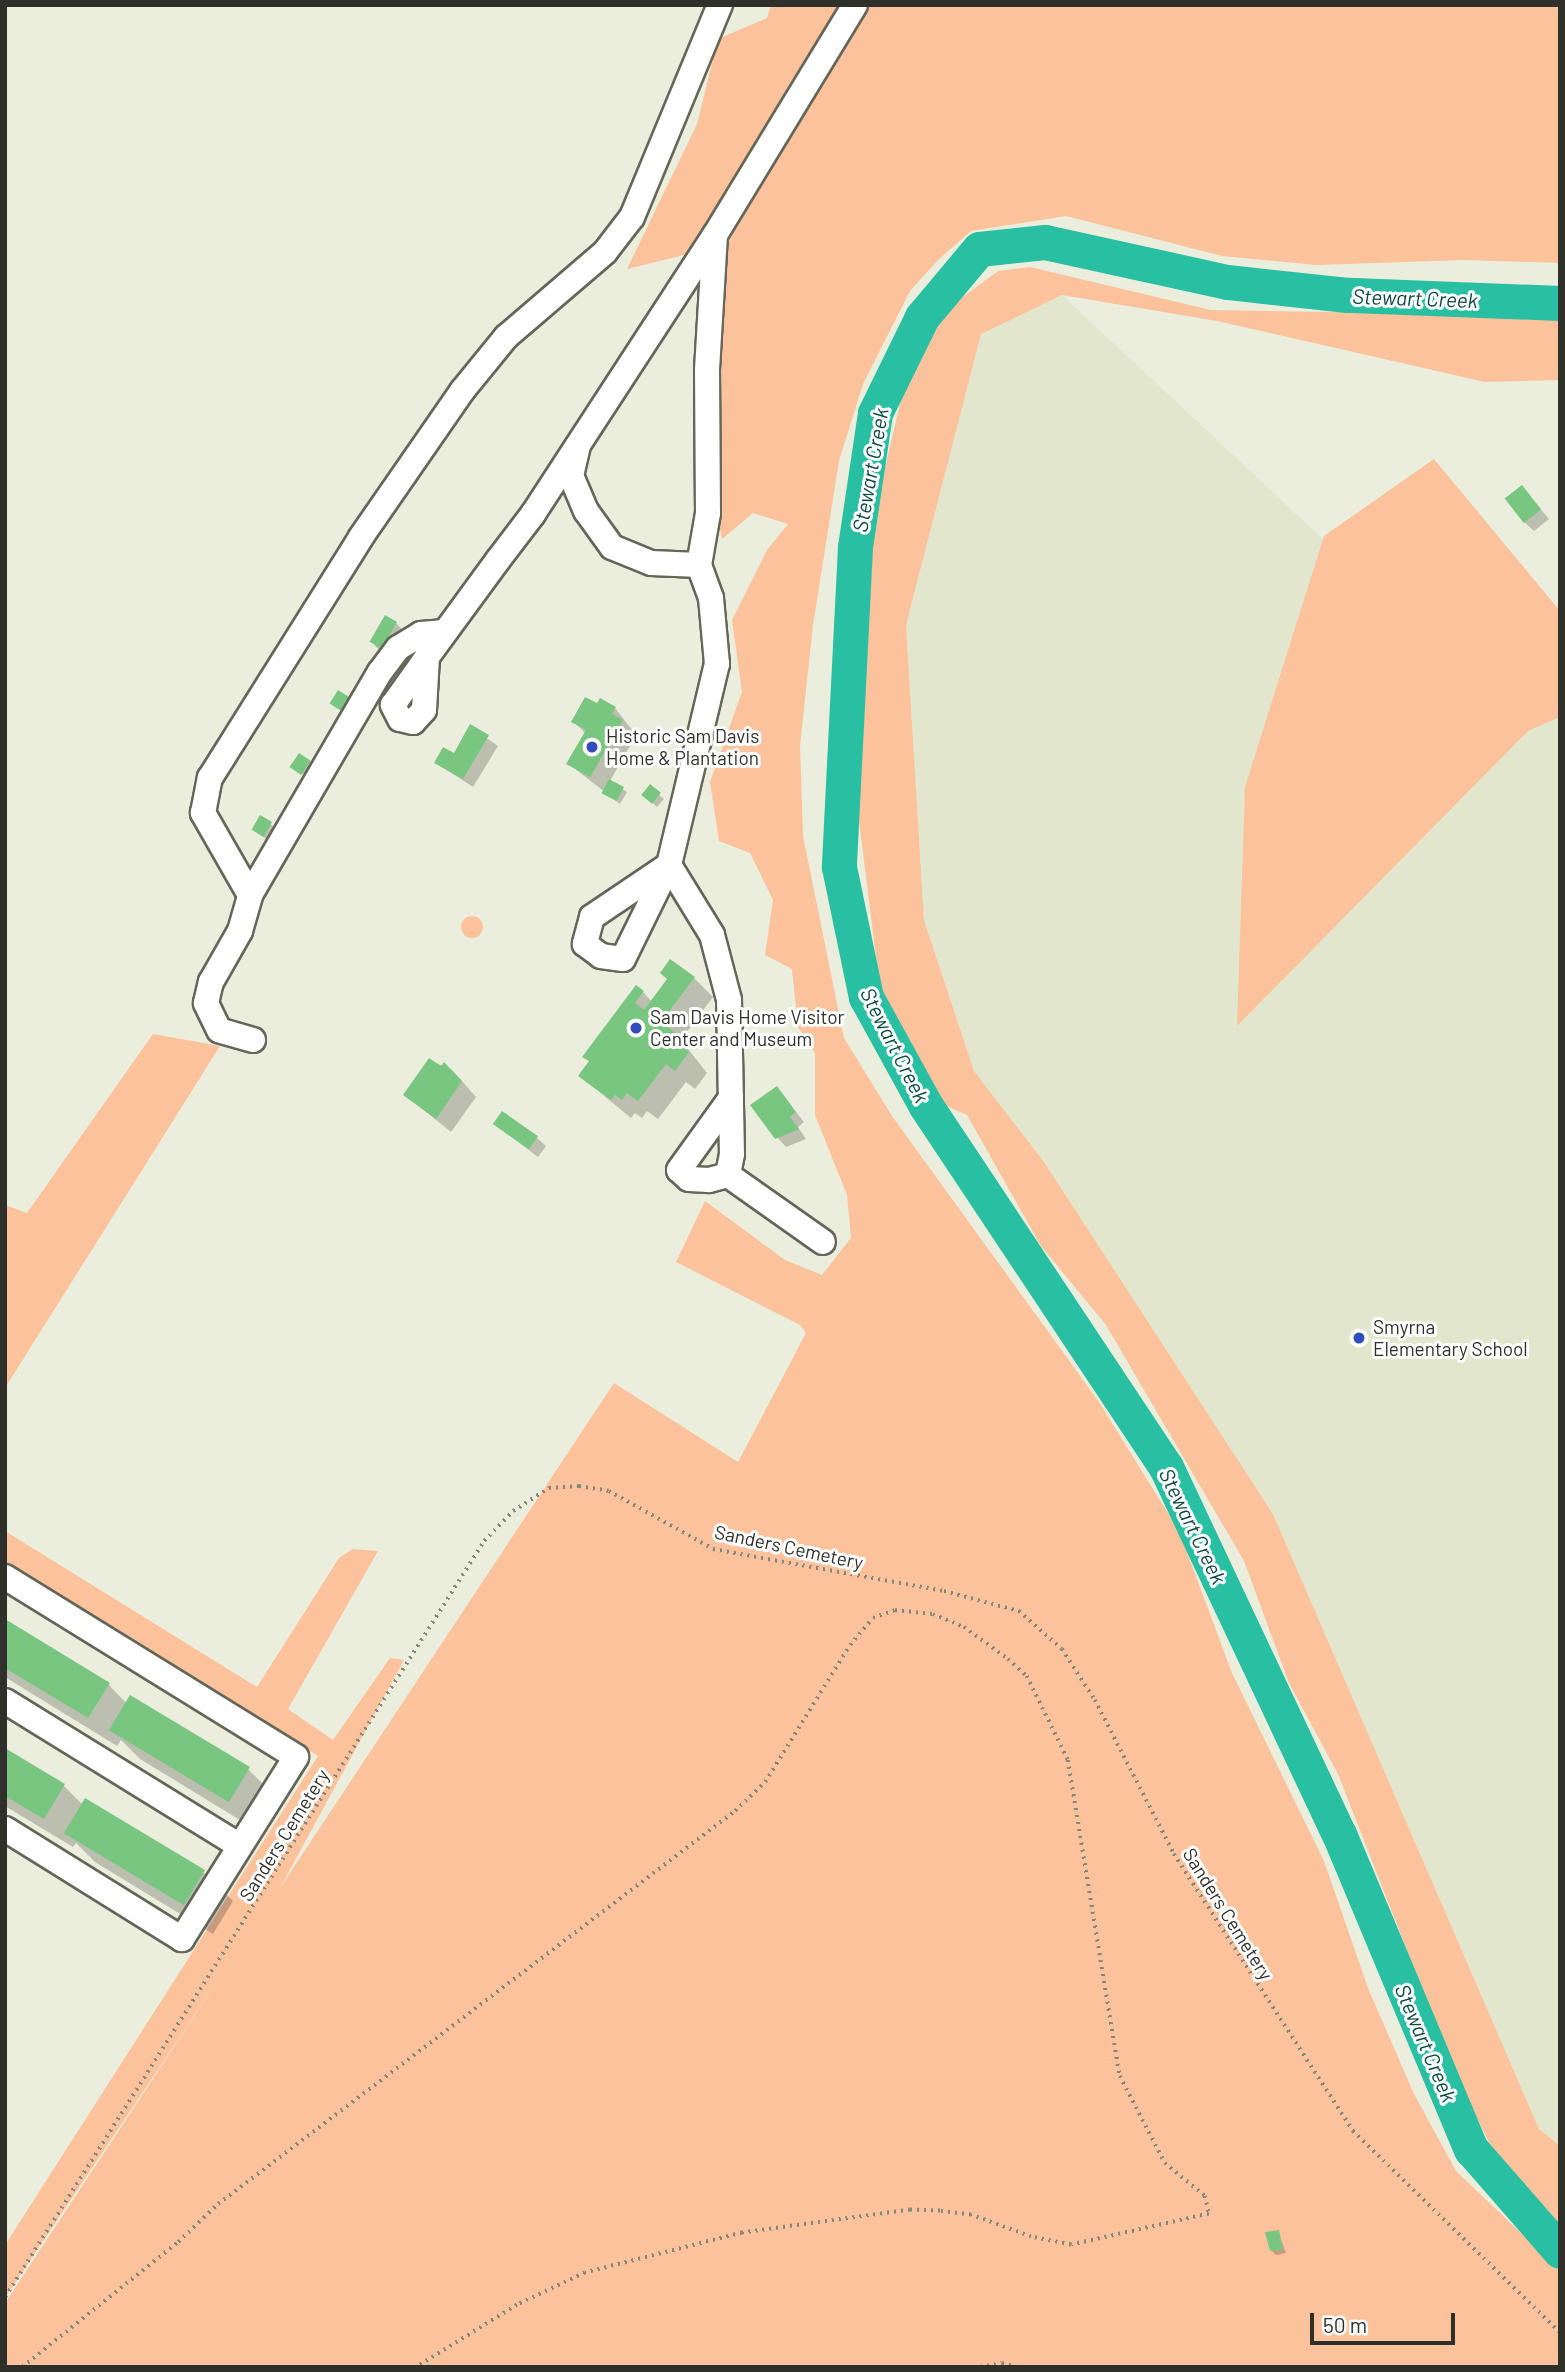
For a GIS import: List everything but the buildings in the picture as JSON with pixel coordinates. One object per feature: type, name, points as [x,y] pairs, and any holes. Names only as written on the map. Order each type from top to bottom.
[{"type":"street","points":[[250,895],[204,813],[210,778],[361,537],[462,391],[506,337],[605,252],[632,217],[720,5]]},
{"type":"street","points":[[393,705],[578,446],[715,234],[855,5]]},
{"type":"street","points":[[715,234],[706,371],[708,513],[699,565],[711,598],[717,664],[669,865],[715,948],[729,1000],[732,1154],[728,1175]]},
{"type":"street","points":[[578,446],[571,476],[586,511],[612,547],[651,563],[699,565]]},
{"type":"street","points":[[253,1040],[219,1030],[206,1003],[211,982],[240,932],[250,895],[398,648],[421,634],[445,632]]},
{"type":"street","points":[[728,1175],[709,1181],[689,1179],[679,1170],[732,1098]]},
{"type":"street","points":[[728,1175],[823,1242]]},
{"type":"street","points":[[5,1577],[296,1757],[182,1939],[5,1829]]},
{"type":"street","points":[[5,1701],[240,1846]]},
{"type":"path","name":"Sanders Cemetery","points":[[5,2297],[484,1541],[513,1511],[550,1488],[579,1486],[609,1491],[713,1549],[944,1591],[1019,1611],[1062,1649],[1095,1700],[1174,1854],[1353,2130],[1560,2332]]},
{"type":"path","points":[[22,2367],[178,2242],[218,2204],[735,1811],[765,1782],[850,1646],[873,1618],[895,1610],[933,1614],[964,1627],[1008,1659],[1027,1676],[1068,1760],[1120,2076],[1165,2163],[1175,2176],[1205,2196],[1209,2214],[1071,2245],[1031,2237],[971,2215],[940,2211],[910,2210],[742,2233],[585,2273],[517,2305],[417,2367]]},
{"type":"path","points":[[980,2367],[1002,2363],[1017,2367]]},
{"type":"shaded area","points":[[771,5],[1560,5],[1560,263],[1465,260],[1316,265],[1222,256],[1066,216],[971,231],[937,261],[910,291],[863,384],[839,461],[813,625],[800,746],[803,836],[844,1038],[892,1116],[1099,1402],[1179,1531],[1232,1673],[1324,1861],[1368,1988],[1414,2094],[1456,2171],[1560,2270],[1560,2367],[5,2367],[5,2303],[222,1974],[5,2298],[5,2245],[318,1756],[5,1563],[5,1531],[257,1687],[339,1558],[353,1549],[378,1551],[288,1709],[333,1740],[390,1658],[404,1660],[280,1888],[614,1383],[738,1462],[806,1333],[800,1325],[676,1262],[705,1201],[785,1260],[822,1275],[851,1238],[847,1195],[815,1115],[815,1053],[798,1027],[792,969],[765,955],[773,900],[750,853],[719,841],[710,782],[742,692],[732,620],[767,550],[788,524],[753,513],[722,539],[717,515],[713,358],[722,255],[785,133],[814,99],[789,105],[688,254],[627,269],[697,124],[718,39],[767,18]]},
{"type":"shaded area","points":[[1030,267],[1211,310],[1560,316],[1560,380],[1485,382],[1217,321],[1062,295],[981,334],[906,625],[924,920],[974,1071],[1044,1162],[1273,1514],[1539,2129],[1560,2146],[1560,2232],[1490,2144],[1458,2081],[1338,1774],[1289,1683],[1244,1561],[1106,1325],[1041,1246],[967,1115],[933,1100],[926,1077],[882,1005],[859,821],[862,566],[907,374],[952,305],[998,271]]},
{"type":"shaded area","name":"Smyrna Elementary School","points":[[1062,295],[1528,731],[1560,717],[1560,2146],[1539,2129],[1273,1514],[1044,1162],[974,1071],[924,920],[906,625],[981,333]]},
{"type":"shaded area","points":[[1434,459],[1560,611],[1560,717],[1528,731],[1237,1026],[1245,787],[1324,536]]},
{"type":"shaded area","points":[[468,916],[476,916],[483,923],[483,931],[476,938],[468,938],[461,931],[461,923]]},
{"type":"shaded area","points":[[153,1034],[220,1046],[5,1388],[5,1205],[27,1213]]},
{"type":"waterway","name":"Stewart Creek","points":[[1560,303],[1347,295],[1227,282],[1045,242],[979,249],[922,317],[875,413],[855,547],[839,867],[866,997],[926,1106],[1166,1467],[1339,1834],[1471,2149],[1560,2251]]},
{"type":"place","name":"Historic Sam Davis Home & Plantation","points":[[592,747]]},
{"type":"place","name":"Sam Davis Home Visitor Center and Museum","points":[[636,1028]]},
{"type":"place","name":"Smyrna Elementary School","points":[[1359,1338]]}]
